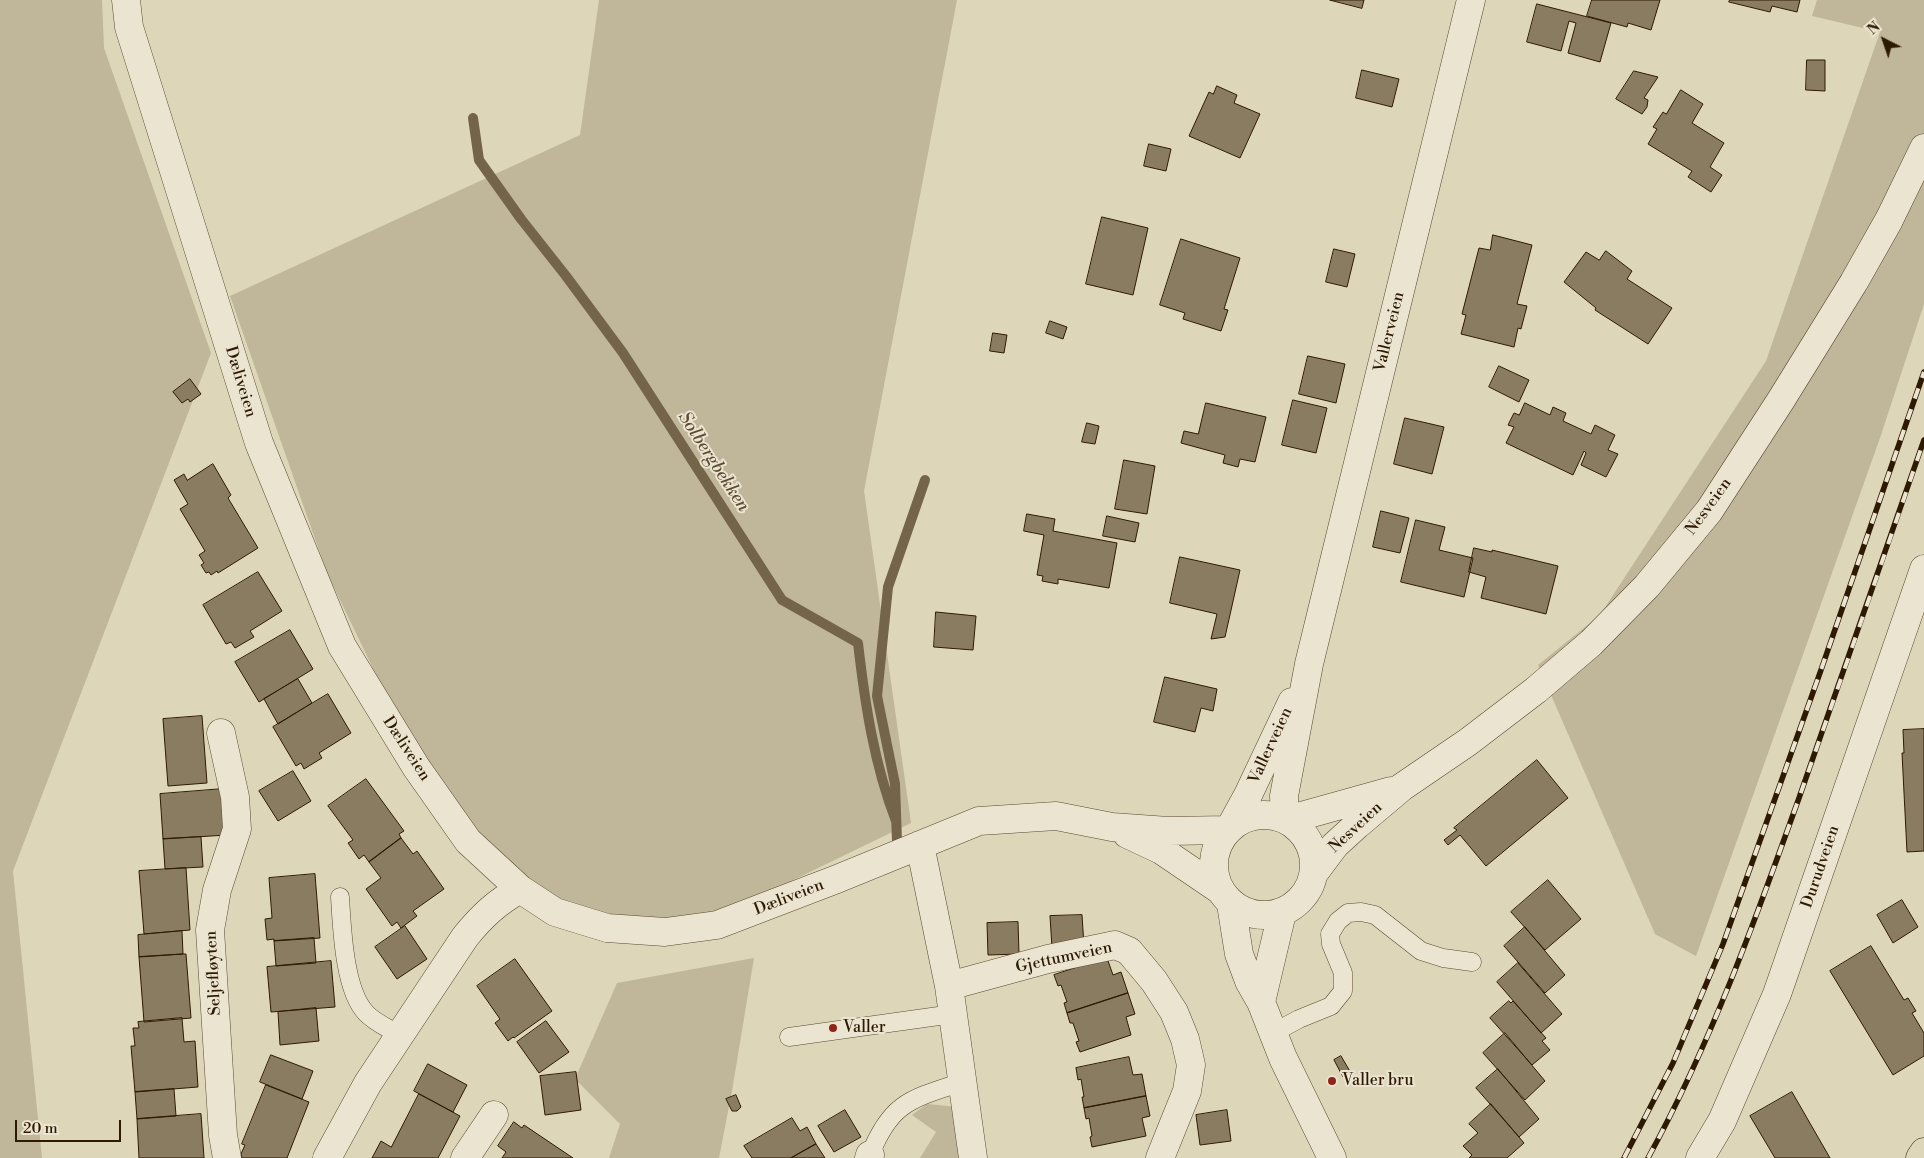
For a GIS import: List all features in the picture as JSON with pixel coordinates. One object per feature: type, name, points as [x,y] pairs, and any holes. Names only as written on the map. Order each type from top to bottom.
[{"type":"main road","points":[[1920,1158],[1924,1152]]},
{"type":"street","name":"Dæliveien","points":[[126,0],[129,27],[258,443],[342,646],[416,767],[468,841],[520,889],[555,912],[608,928],[665,932],[717,926],[837,880],[980,821],[1056,816],[1112,827],[1168,831],[1229,828]]},
{"type":"street","name":"Vallerveien","points":[[1286,819],[1284,796],[1309,664],[1471,0]]},
{"type":"street","name":"Nesveien","points":[[1314,873],[1335,845],[1402,787],[1468,742],[1536,690],[1591,643],[1647,586],[1709,510],[1781,400],[1854,282],[1889,220],[1924,148]]},
{"type":"street","name":"Durudveien","points":[[1700,1158],[1722,1121],[1777,994],[1924,569]]},
{"type":"street","name":"Vallerveien","points":[[1229,828],[1248,795],[1309,664]]},
{"type":"street","name":"Seljefløyten","points":[[221,733],[235,797],[237,829],[217,890],[210,930],[223,1135],[227,1158]]},
{"type":"street","name":"Nesveien","points":[[1286,819],[1402,787]]},
{"type":"street","points":[[1225,897],[1246,913],[1264,916],[1282,913],[1297,904],[1308,890],[1314,873],[1313,852],[1304,833],[1286,819],[1266,814],[1248,817],[1229,828],[1216,848],[1213,869],[1225,897],[1239,954],[1249,981],[1261,1002],[1273,1033],[1332,1158]]},
{"type":"street","name":"Dæliveien","points":[[1112,827],[1161,850],[1225,897]]},
{"type":"street","points":[[920,845],[950,986],[973,1158]]},
{"type":"street","points":[[327,1158],[368,1083],[398,1034],[465,937],[481,917],[497,902],[520,889]]},
{"type":"street","points":[[1261,1002],[1282,913]]},
{"type":"street","name":"Gjettumveien","points":[[950,986],[1048,959],[1115,945],[1129,951],[1154,981],[1174,1012],[1185,1039],[1191,1065],[1187,1091],[1160,1158]]},
{"type":"street","points":[[464,1158],[494,1116]]},
{"type":"lane","points":[[340,897],[343,936],[350,981],[356,997],[368,1015],[398,1034]]},
{"type":"lane","points":[[1273,1033],[1299,1019],[1331,1006],[1343,992],[1343,974],[1331,944],[1330,934],[1338,921],[1348,913],[1361,912],[1375,915],[1421,951],[1443,958],[1472,962]]},
{"type":"lane","points":[[789,1036],[953,1014]]},
{"type":"lane","points":[[870,1157],[878,1136],[890,1116],[916,1097],[962,1082]]},
{"type":"shaded area","points":[[0,0],[102,0],[104,48],[211,353],[13,871],[42,1158],[0,1158]]},
{"type":"shaded area","points":[[599,0],[957,0],[864,491],[911,823],[715,918],[615,930],[519,883],[421,768],[327,573],[230,296],[580,135]]},
{"type":"shaded area","points":[[1817,0],[1924,0],[1924,304],[1881,435],[1696,956],[1655,934],[1538,665],[1600,615],[1766,361],[1880,32],[1812,16]]},
{"type":"shaded area","points":[[754,958],[719,1158],[609,1158],[620,1124],[575,1079],[617,983]]},
{"type":"shaded area","points":[[927,1104],[958,1107],[964,1158],[920,1158],[936,1132],[912,1115]]},
{"type":"building","points":[[1330,0],[1364,0],[1362,8]]},
{"type":"building","points":[[1592,0],[1660,0],[1651,30],[1628,23],[1627,27],[1587,16]]},
{"type":"building","points":[[1730,0],[1800,0],[1797,12],[1772,6],[1770,12],[1729,2]]},
{"type":"building","points":[[1537,4],[1611,23],[1600,62],[1568,53],[1576,23],[1569,21],[1561,51],[1527,42]]},
{"type":"building","points":[[1807,60],[1825,60],[1825,91],[1806,90]]},
{"type":"building","points":[[1362,70],[1399,79],[1392,107],[1356,98]]},
{"type":"building","points":[[1634,71],[1658,77],[1644,98],[1648,100],[1647,107],[1642,114],[1616,99]]},
{"type":"building","points":[[1217,86],[1237,95],[1234,103],[1260,114],[1240,158],[1189,136],[1209,92],[1213,94]]},
{"type":"building","points":[[1681,90],[1703,104],[1692,123],[1724,143],[1710,167],[1722,175],[1711,192],[1688,177],[1692,171],[1648,144],[1657,129],[1653,127],[1663,112],[1666,114]]},
{"type":"building","points":[[1149,144],[1171,149],[1166,171],[1144,166]]},
{"type":"building","points":[[1102,217],[1148,228],[1133,295],[1086,284]]},
{"type":"building","points":[[1493,235],[1532,245],[1517,304],[1527,306],[1521,329],[1518,328],[1514,347],[1461,334],[1466,315],[1462,314],[1479,248],[1490,250]]},
{"type":"building","points":[[1181,239],[1240,258],[1224,309],[1228,310],[1221,331],[1183,319],[1185,313],[1160,305]]},
{"type":"building","points":[[1334,249],[1355,254],[1347,287],[1326,282]]},
{"type":"building","points":[[1606,251],[1632,271],[1627,279],[1672,308],[1648,344],[1595,310],[1596,308],[1564,282],[1586,252],[1599,260]]},
{"type":"building","points":[[1050,321],[1067,327],[1063,339],[1046,333]]},
{"type":"building","points":[[993,333],[1007,335],[1004,353],[990,351]]},
{"type":"building","points":[[1308,356],[1345,364],[1336,403],[1299,394]]},
{"type":"building","points":[[1499,366],[1529,380],[1519,402],[1489,387]]},
{"type":"building","points":[[190,379],[201,394],[190,402],[188,399],[182,403],[173,392]]},
{"type":"building","points":[[1293,400],[1327,408],[1316,453],[1282,445]]},
{"type":"building","points":[[1206,403],[1266,417],[1255,462],[1240,459],[1238,467],[1223,463],[1225,455],[1181,443],[1184,431],[1198,434]]},
{"type":"building","points":[[1525,403],[1550,415],[1553,407],[1566,413],[1563,421],[1591,434],[1595,425],[1615,435],[1608,450],[1618,454],[1606,477],[1581,465],[1586,453],[1584,451],[1573,475],[1506,443],[1514,427],[1508,425],[1514,413],[1519,415]]},
{"type":"building","points":[[1405,418],[1444,427],[1432,474],[1394,464]]},
{"type":"building","points":[[1087,423],[1099,426],[1095,444],[1082,442]]},
{"type":"building","points":[[1124,460],[1155,466],[1147,514],[1115,509]]},
{"type":"building","points":[[213,464],[231,495],[228,498],[258,548],[218,573],[217,571],[211,575],[209,572],[206,573],[201,565],[204,563],[199,555],[205,551],[180,509],[188,504],[174,480],[184,474],[187,480]]},
{"type":"building","points":[[1381,511],[1409,518],[1400,553],[1373,547]]},
{"type":"building","points":[[1027,514],[1055,519],[1053,531],[1117,543],[1109,588],[1058,579],[1058,584],[1042,581],[1043,576],[1037,575],[1044,535],[1024,531]]},
{"type":"building","points":[[1107,516],[1139,523],[1135,542],[1103,536]]},
{"type":"building","points":[[1416,520],[1445,527],[1439,550],[1473,558],[1464,597],[1401,582]]},
{"type":"building","points":[[1474,548],[1492,552],[1492,550],[1558,566],[1546,614],[1481,598],[1486,577],[1469,572]]},
{"type":"building","points":[[1180,557],[1240,570],[1225,637],[1211,639],[1217,614],[1170,603]]},
{"type":"building","points":[[258,572],[282,611],[250,631],[254,637],[235,648],[231,642],[226,644],[203,605]]},
{"type":"building","points":[[936,612],[976,616],[973,650],[934,647]]},
{"type":"building","points":[[290,630],[313,669],[259,702],[235,662]]},
{"type":"building","points":[[1165,677],[1217,689],[1213,711],[1201,708],[1195,732],[1154,722]]},
{"type":"building","points":[[298,679],[312,703],[278,724],[264,699]]},
{"type":"building","points":[[328,694],[351,733],[319,753],[322,758],[304,769],[301,763],[296,766],[273,727]]},
{"type":"building","points":[[202,716],[207,783],[168,786],[163,719]]},
{"type":"building","points":[[1924,729],[1924,851],[1907,852],[1902,753],[1904,753],[1903,730]]},
{"type":"building","points":[[1537,760],[1568,798],[1486,866],[1460,835],[1448,845],[1444,840],[1457,830],[1454,828]]},
{"type":"building","points":[[293,771],[311,801],[278,821],[259,791]]},
{"type":"building","points":[[366,779],[404,831],[399,834],[401,838],[369,862],[364,855],[359,859],[348,843],[353,840],[328,806]]},
{"type":"building","points":[[223,789],[227,835],[163,839],[160,794]]},
{"type":"building","points":[[201,837],[203,867],[165,869],[163,839]]},
{"type":"building","points":[[401,838],[413,854],[417,851],[444,889],[413,911],[417,916],[401,928],[397,922],[392,926],[366,889],[381,878],[369,862]]},
{"type":"building","points":[[186,868],[190,930],[144,934],[139,871]]},
{"type":"building","points":[[315,874],[320,938],[267,940],[265,919],[272,918],[269,878]]},
{"type":"building","points":[[1548,880],[1581,919],[1545,950],[1511,912]]},
{"type":"building","points":[[1902,900],[1918,927],[1893,943],[1877,915]]},
{"type":"building","points":[[1082,915],[1084,946],[1052,948],[1050,916]]},
{"type":"building","points":[[1018,922],[1019,954],[988,955],[987,923]]},
{"type":"building","points":[[405,926],[427,959],[397,979],[375,947]]},
{"type":"building","points":[[1525,927],[1565,975],[1545,993],[1504,946]]},
{"type":"building","points":[[182,931],[183,954],[139,957],[138,935]]},
{"type":"building","points":[[314,938],[316,963],[276,966],[274,941]]},
{"type":"building","points":[[1871,946],[1904,1000],[1908,998],[1916,1011],[1912,1013],[1924,1033],[1924,1056],[1893,1075],[1830,971]]},
{"type":"building","points":[[186,954],[191,1018],[144,1022],[139,957]]},
{"type":"building","points":[[1107,958],[1113,975],[1121,972],[1128,993],[1067,1013],[1064,1003],[1067,1002],[1061,985],[1058,986],[1054,975]]},
{"type":"building","points":[[515,959],[552,1011],[508,1041],[495,1023],[500,1019],[477,986]]},
{"type":"building","points":[[331,961],[335,1007],[271,1012],[267,967]]},
{"type":"building","points":[[1518,963],[1562,1014],[1541,1033],[1497,982]]},
{"type":"building","points":[[1128,993],[1135,1014],[1126,1017],[1131,1035],[1080,1052],[1076,1042],[1079,1041],[1073,1023],[1070,1023],[1067,1013]]},
{"type":"building","points":[[1509,1001],[1511,1003],[1513,1001],[1546,1038],[1542,1041],[1550,1050],[1532,1065],[1490,1018]]},
{"type":"building","points":[[316,1008],[319,1041],[280,1045],[278,1012]]},
{"type":"building","points":[[182,1018],[184,1042],[195,1041],[198,1087],[135,1092],[131,1046],[135,1046],[133,1028],[139,1028],[138,1022]]},
{"type":"building","points":[[546,1021],[569,1052],[539,1073],[517,1042]]},
{"type":"building","points":[[1505,1033],[1545,1081],[1525,1100],[1483,1053]]},
{"type":"building","points":[[271,1055],[313,1071],[302,1099],[260,1082]]},
{"type":"building","points":[[1341,1056],[1351,1073],[1343,1077],[1334,1060]]},
{"type":"building","points":[[1129,1057],[1133,1075],[1142,1074],[1146,1096],[1084,1108],[1081,1079],[1078,1080],[1076,1068]]},
{"type":"building","points":[[428,1064],[467,1085],[453,1112],[414,1091]]},
{"type":"building","points":[[1498,1069],[1539,1119],[1519,1137],[1476,1088]]},
{"type":"building","points":[[576,1072],[581,1110],[545,1115],[540,1076]]},
{"type":"building","points":[[266,1085],[309,1102],[287,1158],[242,1158],[241,1154],[245,1145],[242,1144]]},
{"type":"building","points":[[174,1089],[176,1116],[137,1119],[135,1092]]},
{"type":"building","points":[[1792,1092],[1830,1158],[1775,1158],[1750,1116]]},
{"type":"building","points":[[419,1094],[460,1116],[438,1158],[372,1158],[381,1141],[391,1147]]},
{"type":"building","points":[[736,1095],[741,1107],[737,1111],[732,1111],[726,1099]]},
{"type":"building","points":[[1146,1096],[1150,1116],[1142,1118],[1146,1136],[1092,1147],[1089,1118],[1086,1119],[1084,1108]]},
{"type":"building","points":[[1491,1104],[1524,1143],[1507,1158],[1469,1158],[1472,1155],[1463,1146],[1478,1133],[1469,1124]]},
{"type":"building","points":[[845,1110],[861,1137],[834,1152],[818,1126]]},
{"type":"building","points":[[1227,1110],[1231,1141],[1200,1145],[1196,1115]]},
{"type":"building","points":[[201,1114],[204,1158],[139,1158],[137,1119]]},
{"type":"building","points":[[792,1118],[800,1131],[807,1127],[816,1144],[791,1158],[752,1158],[744,1146]]},
{"type":"building","points":[[514,1122],[522,1128],[524,1125],[573,1158],[502,1158],[506,1152],[498,1146]]},
{"type":"building","points":[[816,1144],[825,1158],[791,1158]]},
{"type":"waterway","name":"Solbergbekken","points":[[473,118],[479,160],[521,219],[623,353],[782,600],[858,643],[871,734],[888,799],[896,821]]},
{"type":"waterway","name":"Solbergbekken","points":[[897,842],[895,784],[877,696],[888,587],[925,480]]},
{"type":"railway","points":[[1624,1158],[1673,1063],[1723,944],[1821,670],[1924,372]]},
{"type":"railway","points":[[1648,1158],[1671,1115],[1712,1026],[1766,890],[1924,440]]},
{"type":"place","name":"Valler","points":[[833,1028]]},
{"type":"place","name":"Valler bru","points":[[1332,1081]]}]
